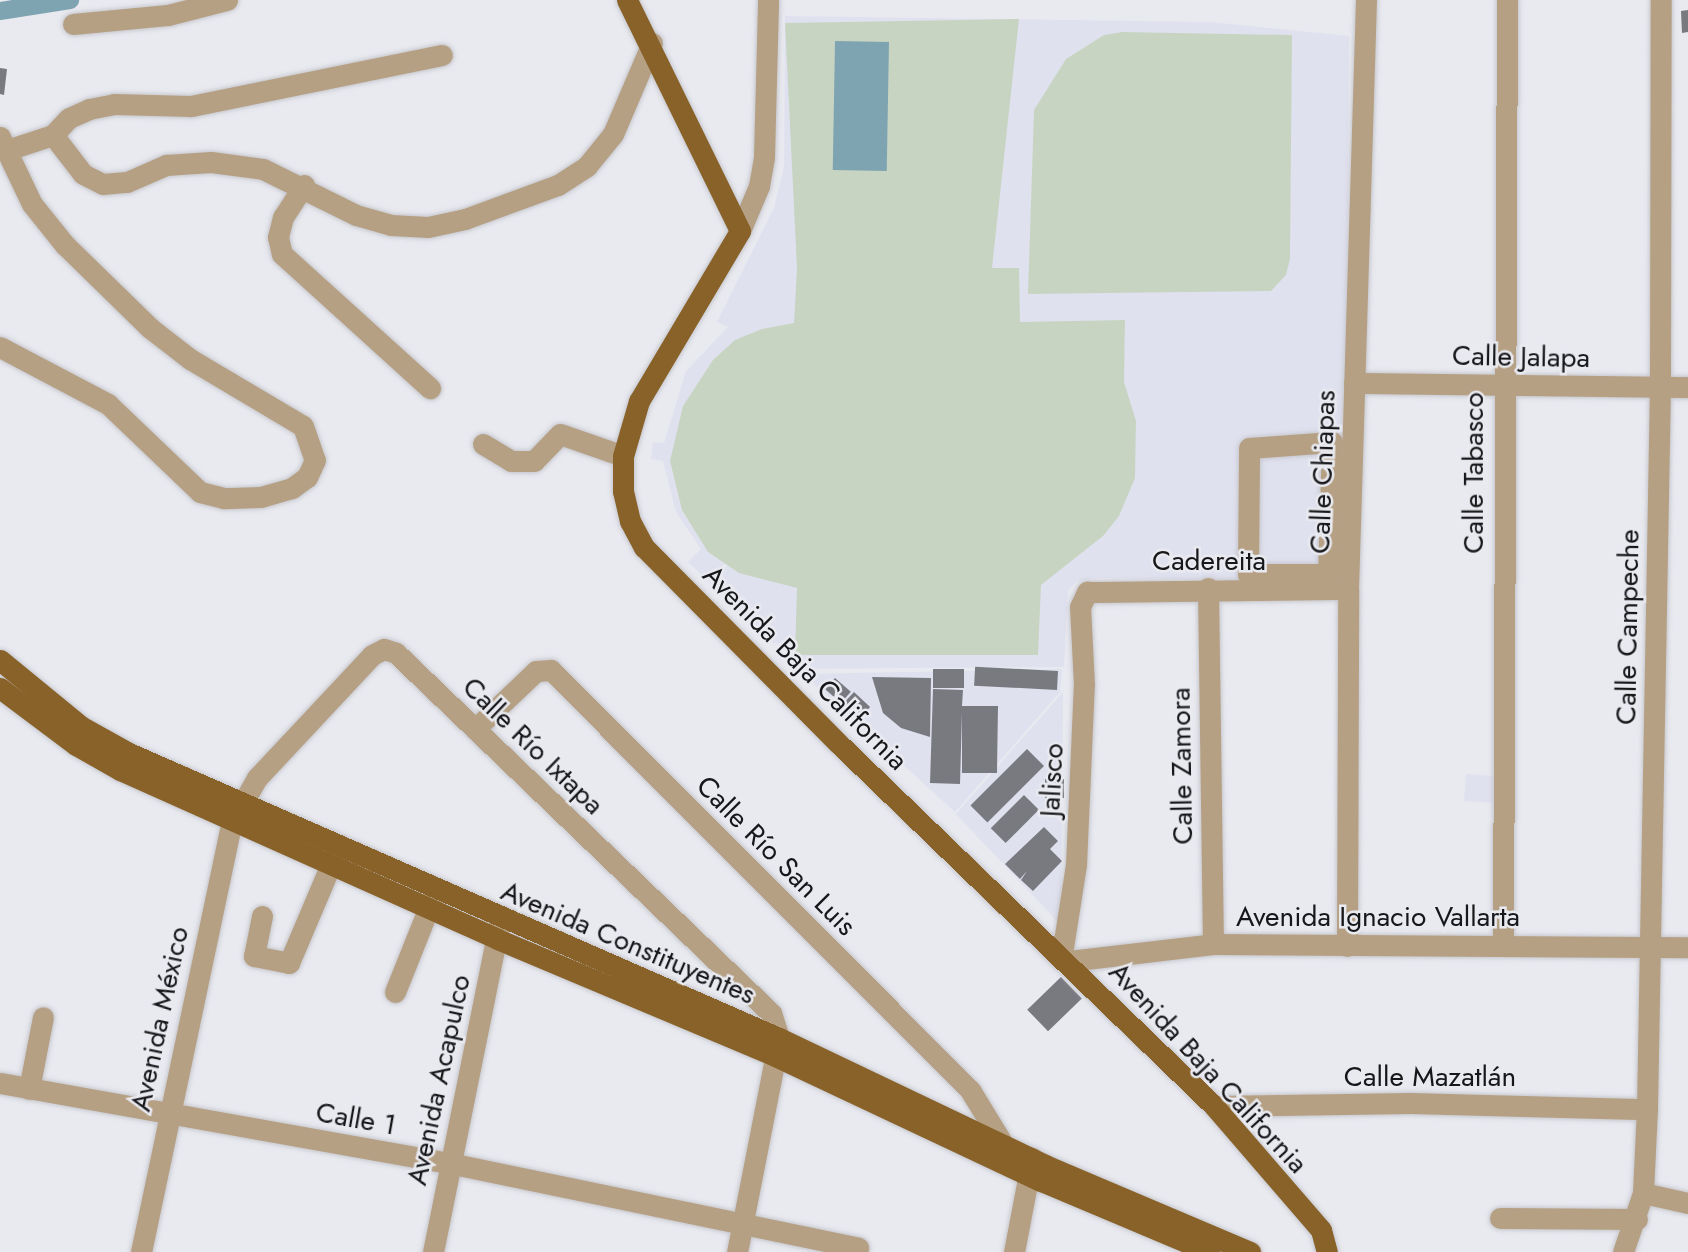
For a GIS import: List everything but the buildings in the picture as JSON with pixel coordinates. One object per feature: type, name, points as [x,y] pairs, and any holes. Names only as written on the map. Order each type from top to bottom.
[{"type":"main road","points":[[627,0],[652,43],[740,231]]},
{"type":"main road","name":"Avenida Baja California","points":[[740,231],[639,401],[623,456],[623,491],[630,521],[645,547],[838,743],[1065,958],[1214,1106],[1321,1230],[1327,1252]]},
{"type":"main road","name":"Avenida Constituyentes","points":[[0,660],[82,727],[129,753],[242,800],[339,845],[432,899]]},
{"type":"main road","name":"Avenida Constituyentes","points":[[0,688],[76,745],[232,822],[331,865],[432,899],[777,1047],[1210,1252]]},
{"type":"main road","name":"Avenida Constituyentes","points":[[1028,1165],[1250,1252]]},
{"type":"street","points":[[73,23],[168,15],[227,0]]},
{"type":"street","name":"Avenida Baja California","points":[[740,231],[759,186],[764,156],[768,0]]},
{"type":"street","name":"Calle Chiapas","points":[[1347,946],[1348,589],[1342,442],[1354,383],[1366,0]]},
{"type":"street","name":"Calle Tabasco","points":[[1503,945],[1502,385],[1507,0]]},
{"type":"street","name":"Calle Campeche","points":[[1623,1252],[1637,1219],[1643,1192],[1647,1109],[1660,387],[1661,0]]},
{"type":"street","points":[[53,135],[83,174],[103,184],[127,182],[166,165],[211,162],[263,169],[304,185],[356,215],[391,225],[428,227],[466,219],[558,185],[587,166],[613,134],[652,43]]},
{"type":"street","points":[[0,347],[108,404],[200,492],[224,499],[260,497],[292,488],[307,477],[315,460],[303,426],[190,359],[150,328],[65,244],[32,204],[5,143],[53,135],[69,118],[114,104],[191,106],[442,55]]},
{"type":"street","points":[[304,185],[283,217],[278,237],[282,254],[430,388]]},
{"type":"street","name":"Calle Jalapa","points":[[1354,383],[1688,387]]},
{"type":"street","points":[[484,444],[510,461],[534,461],[560,434],[623,456]]},
{"type":"street","points":[[1342,442],[1328,575],[1248,574],[1249,448],[1342,442]]},
{"type":"street","name":"Calle Zamora","points":[[1208,588],[1213,944]]},
{"type":"street","name":"Cadereita","points":[[1080,607],[1087,592],[1097,590],[1348,589]]},
{"type":"street","name":"Jalisco","points":[[1065,958],[1076,865],[1082,768],[1080,607]]},
{"type":"street","name":"Calle Río Ixtapa","points":[[242,800],[257,778],[355,674],[384,649],[396,653],[771,1013],[777,1047]]},
{"type":"street","name":"Calle Río San Luis","points":[[475,729],[537,671],[551,670],[970,1090],[1028,1165]]},
{"type":"street","name":"Avenida México","points":[[141,1252],[167,1116],[232,822],[242,800]]},
{"type":"street","points":[[262,916],[254,956],[289,963],[339,845]]},
{"type":"street","points":[[395,992],[432,899]]},
{"type":"street","name":"Avenida Acapulco","points":[[433,1252],[449,1163],[499,929]]},
{"type":"street","name":"Avenida Ignacio Vallarta","points":[[1065,958],[1213,944],[1688,947]]},
{"type":"street","points":[[29,1089],[43,1017]]},
{"type":"street","points":[[737,1252],[777,1047]]},
{"type":"street","name":"Calle 1","points":[[0,1083],[167,1116],[449,1163],[744,1221],[858,1248]]},
{"type":"street","name":"Calle Mazatlán","points":[[1214,1106],[1410,1103],[1647,1109]]},
{"type":"street","points":[[1014,1252],[1028,1165]]},
{"type":"street","points":[[1028,1165],[1028,1252]]},
{"type":"street","points":[[1643,1192],[1688,1203]]},
{"type":"street","points":[[1500,1219],[1637,1219]]},
{"type":"shaded area","points":[[785,16],[1211,22],[1349,36],[1345,581],[1094,578],[1076,582],[1068,591],[1064,667],[793,669],[793,645],[773,643],[688,562],[701,549],[676,512],[663,461],[651,459],[653,442],[664,443],[686,371],[728,327],[717,322],[774,208],[784,166]]},
{"type":"shaded area","points":[[1062,669],[1060,692],[955,812],[803,674]]},
{"type":"shaded area","points":[[1063,692],[1061,919],[1056,920],[956,814]]},
{"type":"shaded area","points":[[1466,774],[1498,776],[1496,803],[1464,801]]},
{"type":"green space","points":[[1019,19],[992,268],[1019,268],[1020,322],[1125,320],[1124,382],[1136,421],[1135,478],[1119,516],[1103,536],[1041,585],[1038,655],[795,655],[797,588],[739,573],[708,552],[682,510],[670,461],[683,406],[713,360],[735,340],[762,329],[794,323],[797,269],[785,23]]},
{"type":"green space","points":[[1122,32],[1292,35],[1290,259],[1286,275],[1271,291],[1028,294],[1034,110],[1066,59],[1104,35]]},
{"type":"water","points":[[835,41],[889,42],[887,171],[833,170]]},
{"type":"waterway","points":[[0,11],[70,0]]}]
